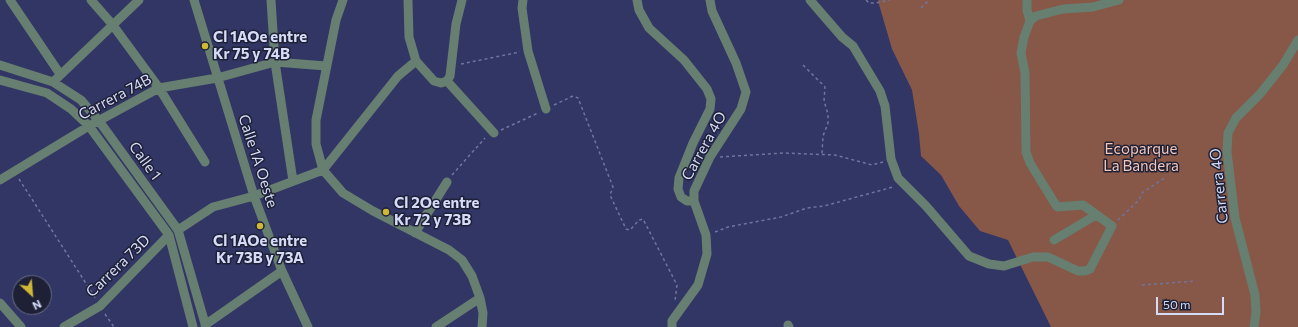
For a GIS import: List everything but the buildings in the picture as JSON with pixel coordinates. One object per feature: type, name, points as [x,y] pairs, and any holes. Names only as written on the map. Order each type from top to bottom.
[{"type":"street","points":[[10,0],[60,74]]},
{"type":"street","points":[[91,0],[112,24],[159,88],[205,162]]},
{"type":"street","points":[[53,82],[138,0]]},
{"type":"street","name":"Calle 1A Oeste","points":[[194,0],[254,196],[282,271],[308,327]]},
{"type":"street","points":[[271,0],[275,62],[293,180]]},
{"type":"street","points":[[343,0],[336,20],[316,120],[316,144],[322,170],[343,193],[372,211],[449,250],[462,260],[472,276],[480,298],[483,313],[482,327]]},
{"type":"street","points":[[408,0],[409,37],[416,61],[434,81],[447,81]]},
{"type":"street","points":[[447,81],[450,76],[456,24],[462,0]]},
{"type":"street","points":[[523,0],[522,8],[528,51],[546,109]]},
{"type":"street","points":[[637,0],[639,10],[649,28],[684,60],[707,88],[711,99],[710,109],[693,143],[679,178],[678,189],[681,196],[687,201],[694,201]]},
{"type":"street","name":"Carrera 4O","points":[[672,327],[672,321],[698,284],[707,254],[706,235],[694,201],[694,191],[710,157],[741,109],[746,92],[736,63],[712,11],[710,0]]},
{"type":"street","points":[[810,0],[842,37],[853,46],[880,90],[885,106],[891,160],[902,184],[926,206],[969,256],[989,264],[1004,266],[1033,257],[1048,257],[1078,271],[1090,269],[1111,229],[1110,223],[1083,205],[1057,207],[1030,163],[1026,152],[1026,73],[1021,53],[1024,37],[1030,21],[1036,16],[1063,9],[1093,7],[1119,0]]},
{"type":"street","points":[[1027,0],[1027,10],[1030,21]]},
{"type":"street","name":"Carrera 4O","points":[[1254,327],[1256,312],[1255,295],[1235,218],[1227,152],[1228,133],[1236,118],[1260,94],[1283,65],[1298,40]]},
{"type":"street","points":[[322,170],[398,76],[416,61]]},
{"type":"street","name":"Carrera 74B","points":[[0,180],[89,126],[159,88],[217,78],[275,62],[326,66]]},
{"type":"street","name":"Calle 1","points":[[0,65],[53,82],[80,100],[99,121],[174,233],[206,326]]},
{"type":"street","name":"Calle 1","points":[[0,80],[47,93],[71,108],[89,126],[174,233],[193,327]]},
{"type":"street","points":[[447,81],[494,133]]},
{"type":"street","points":[[0,89],[11,83]]},
{"type":"street","name":"Carrera 73D","points":[[64,327],[100,306],[174,233],[213,207],[254,196],[322,170]]},
{"type":"street","points":[[414,232],[447,182]]},
{"type":"street","points":[[1054,240],[1096,215]]},
{"type":"street","points":[[206,326],[282,271]]},
{"type":"street","points":[[436,327],[480,298]]},
{"type":"street","points":[[0,304],[21,327]]},
{"type":"path","points":[[866,0],[869,3],[890,0]]},
{"type":"path","points":[[921,8],[929,0]]},
{"type":"path","points":[[451,66],[528,51]]},
{"type":"path","points":[[803,64],[825,87],[824,101],[828,114],[828,123],[823,136],[822,155]]},
{"type":"path","points":[[447,182],[482,140],[573,96],[578,98],[613,187],[610,195],[626,229],[630,230],[638,220],[643,219],[677,285],[674,304]]},
{"type":"path","points":[[710,157],[783,153],[835,155],[872,165],[891,160]]},
{"type":"path","points":[[15,172],[114,327]]},
{"type":"path","points":[[1111,229],[1139,200],[1142,193],[1166,177]]},
{"type":"path","points":[[706,235],[728,227],[781,217],[807,208],[824,206],[844,199],[884,190],[902,184]]},
{"type":"path","points":[[1142,285],[1196,281]]},
{"type":"green space","name":"Ecoparque La Bandera","points":[[1298,0],[1298,327],[1051,327],[1008,240],[980,231],[959,206],[941,175],[921,156],[912,90],[892,49],[878,1]]},
{"type":"place","name":"Cl 1AOe entre Kr 75 y 74B","points":[[205,46]]},
{"type":"place","name":"Cl 2Oe entre Kr 72 y 73B","points":[[386,212]]},
{"type":"place","name":"Cl 1AOe entre Kr 73B y 73A","points":[[260,226]]}]
